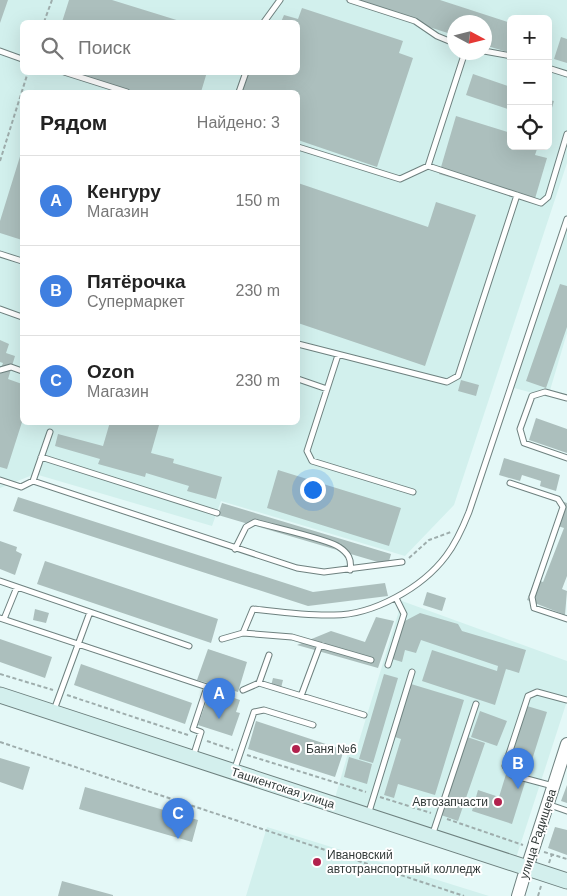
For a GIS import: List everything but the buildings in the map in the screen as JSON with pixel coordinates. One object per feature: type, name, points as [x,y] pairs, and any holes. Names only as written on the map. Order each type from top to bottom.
[{"type":"main road","name":"Ташкентская улица","points":[[0,695],[432,837],[567,889]]},
{"type":"main road","name":"Ташкентская улица","points":[[0,705],[526,872],[567,880]]},
{"type":"street","name":"улица Радищева","points":[[518,896],[567,744]]},
{"type":"lane","points":[[265,20],[280,0]]},
{"type":"lane","points":[[350,0],[415,21],[437,36],[447,40]]},
{"type":"lane","points":[[0,51],[20,58]]},
{"type":"lane","points":[[492,52],[507,55]]},
{"type":"lane","points":[[428,166],[462,60]]},
{"type":"lane","points":[[552,69],[567,74]]},
{"type":"lane","points":[[73,75],[121,90]]},
{"type":"lane","points":[[240,90],[245,75]]},
{"type":"lane","points":[[300,148],[400,179],[428,166],[541,202],[548,197],[567,134]]},
{"type":"lane","points":[[300,345],[447,382],[458,376],[517,195]]},
{"type":"lane","points":[[243,633],[253,609],[335,615],[368,610],[396,598],[437,567],[446,556],[469,512],[567,219]]},
{"type":"lane","points":[[0,254],[20,260]]},
{"type":"lane","points":[[0,309],[20,315]]},
{"type":"lane","points":[[338,355],[307,451],[312,461],[414,492]]},
{"type":"lane","points":[[0,370],[11,367],[20,370]]},
{"type":"lane","points":[[300,380],[327,389]]},
{"type":"lane","points":[[567,398],[545,392],[532,396],[520,429],[524,443],[567,458]]},
{"type":"lane","points":[[0,480],[21,487],[33,481],[50,432]]},
{"type":"lane","points":[[41,457],[218,514]]},
{"type":"lane","points":[[33,481],[297,568],[324,572],[402,562]]},
{"type":"lane","points":[[510,483],[558,499],[563,507],[532,597],[534,608],[567,619]]},
{"type":"lane","points":[[235,549],[246,526],[255,522],[337,545],[349,556],[351,561],[350,570]]},
{"type":"lane","points":[[0,581],[189,646]]},
{"type":"lane","points":[[17,588],[2,619],[207,687],[193,729],[201,732],[192,758]]},
{"type":"lane","points":[[388,665],[404,614],[396,598]]},
{"type":"lane","points":[[53,712],[90,612]]},
{"type":"lane","points":[[222,639],[243,633],[292,637],[371,660]]},
{"type":"lane","points":[[302,696],[320,645]]},
{"type":"lane","points":[[259,684],[269,655]]},
{"type":"lane","points":[[368,816],[412,672]]},
{"type":"lane","points":[[244,690],[259,684],[364,715]]},
{"type":"lane","points":[[553,786],[512,775],[505,766],[528,696],[537,692],[567,700]]},
{"type":"lane","points":[[432,837],[476,704]]},
{"type":"lane","points":[[234,772],[254,712],[264,710],[313,725]]},
{"type":"lane","points":[[547,804],[567,811]]},
{"type":"path","points":[[45,20],[52,0]]},
{"type":"path","points":[[22,90],[27,75]]},
{"type":"path","points":[[0,161],[20,97]]},
{"type":"path","points":[[0,674],[567,859]]},
{"type":"path","points":[[0,742],[464,896]]},
{"type":"shaded area","points":[[0,0],[567,0],[567,163],[454,505],[405,556],[221,501],[212,526],[35,474],[0,488]]},
{"type":"shaded area","points":[[567,223],[567,333],[548,397],[514,388]]},
{"type":"shaded area","points":[[402,601],[567,661],[567,701],[516,858],[335,798],[348,753],[355,754]]},
{"type":"shaded area","name":"Ивановский автотранспортный колледж","points":[[267,827],[489,896],[246,896]]},
{"type":"place","name":"Кенгуру","points":[[219,719]]},
{"type":"place","name":"Баня №6","points":[[296,749]]},
{"type":"place","name":"Пятёрочка","points":[[518,789]]},
{"type":"place","name":"Автозапчасти","points":[[498,802]]},
{"type":"place","name":"Ozon","points":[[178,839]]},
{"type":"place","name":"Ивановский автотранспортный колледж","points":[[317,862]]}]
